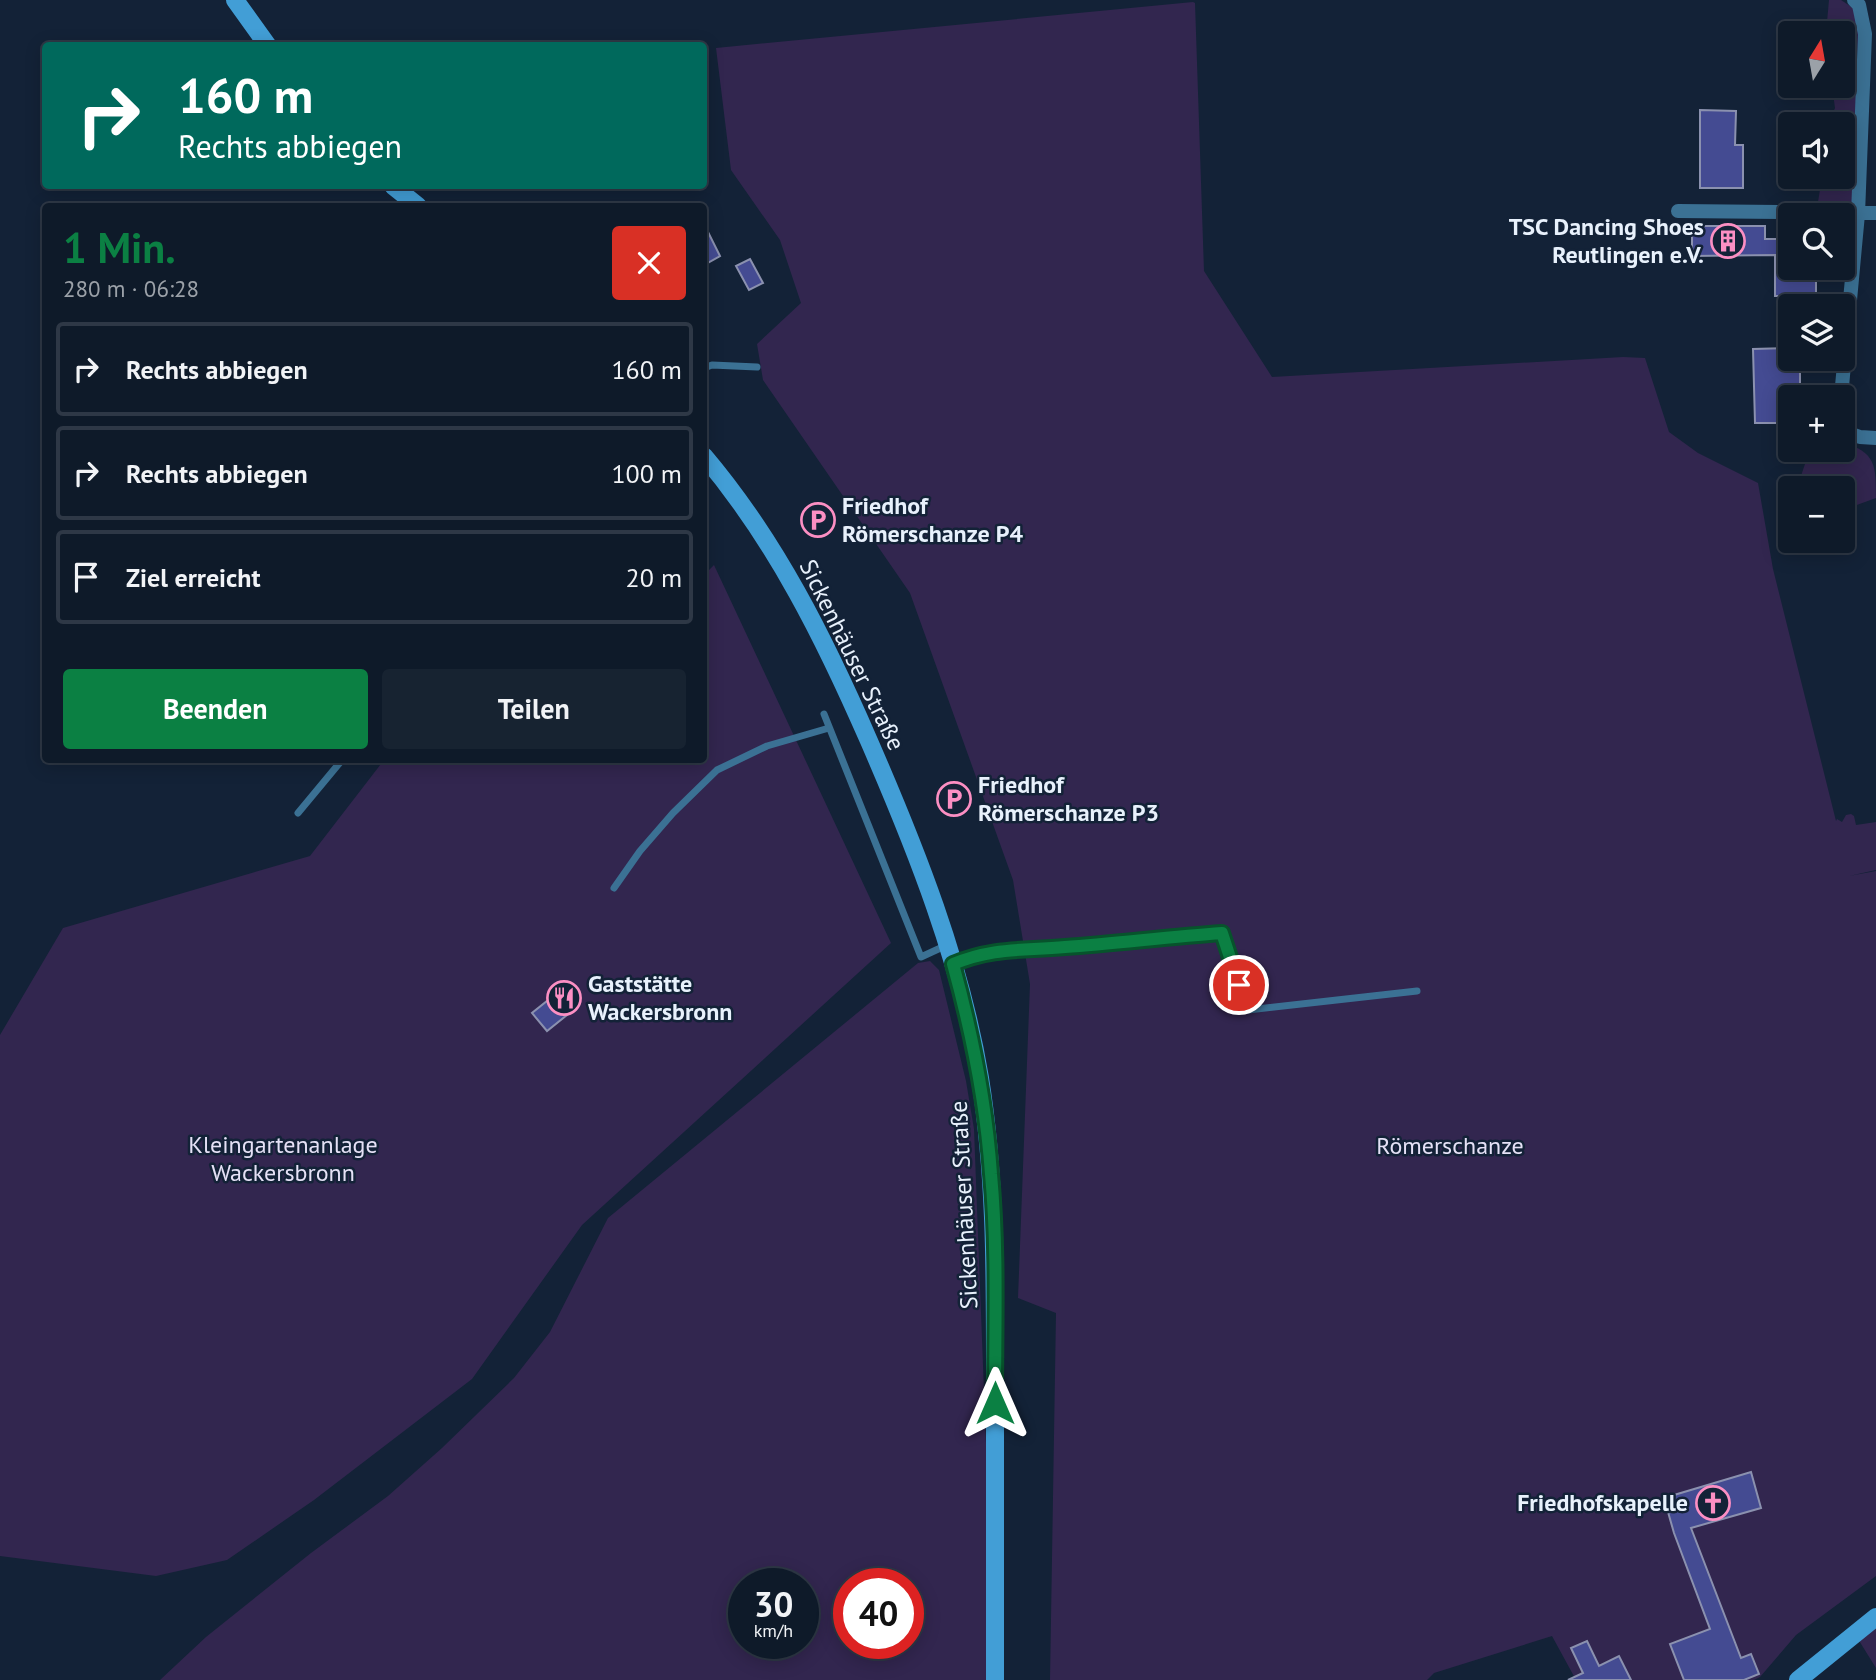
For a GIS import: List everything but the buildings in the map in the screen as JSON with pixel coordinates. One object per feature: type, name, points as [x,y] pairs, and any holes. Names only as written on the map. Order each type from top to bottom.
[{"type":"street","points":[[235,0],[265,42]]},
{"type":"street","points":[[1842,385],[1858,214],[1865,34],[1859,5],[1854,0]]},
{"type":"street","points":[[397,189],[414,203]]},
{"type":"street","points":[[1678,211],[1876,213]]},
{"type":"street","points":[[1855,435],[1876,438]]},
{"type":"street","name":"Sickenhäuser Straße","points":[[707,461],[761,534],[823,640],[878,762],[953,964],[980,1079],[992,1176],[995,1268],[995,1680]]},
{"type":"street","points":[[1798,1680],[1876,1617]]},
{"type":"lane","points":[[707,367],[757,367]]},
{"type":"lane","points":[[824,714],[921,957],[947,944]]},
{"type":"lane","points":[[614,888],[640,851],[673,813],[717,770],[767,746],[829,728]]},
{"type":"lane","points":[[298,813],[340,763]]},
{"type":"lane","points":[[953,964],[973,956],[1008,949],[1060,948],[1222,933],[1248,1010],[1417,991]]},
{"type":"green space","points":[[1829,0],[1841,0],[1853,8],[1858,31],[1855,164],[1855,112],[1833,112],[1834,98],[1855,98],[1855,21],[1827,21]]},
{"type":"green space","name":"Römerschanze","points":[[1193,2],[1204,271],[1272,377],[1623,357],[1645,358],[1669,432],[1698,453],[1758,483],[1773,569],[1836,821],[1837,819],[1842,822],[1846,815],[1851,814],[1856,825],[1876,822],[1876,870],[1849,876],[1876,871],[1876,1576],[1796,1635],[1760,1677],[1754,1680],[1576,1680],[1552,1636],[1434,1673],[1427,1680],[1050,1680],[1056,1313],[1018,1298],[1030,984],[1013,880],[910,593],[763,380],[757,344],[801,303],[780,240],[731,170],[716,48]]},
{"type":"green space","points":[[1820,189],[1854,189],[1854,203],[1818,202]]},
{"type":"green space","points":[[1855,447],[1872,462],[1876,498],[1855,506],[1855,476],[1801,476],[1806,462],[1855,462]]},
{"type":"green space","name":"Kleingartenanlage Wackersbronn","points":[[714,565],[891,943],[582,1225],[472,1379],[314,1500],[227,1560],[156,1576],[0,1556],[0,1035],[63,928],[310,856],[382,763],[707,763],[707,572]]},
{"type":"green space","points":[[930,961],[939,970],[966,1081],[974,1129],[995,1680],[160,1680],[206,1637],[388,1496],[514,1378],[550,1332],[608,1218],[918,963]]},
{"type":"green space","points":[[1876,1623],[1876,1668],[1858,1639]]},
{"type":"place","name":"TSC Dancing Shoes Reutlingen e.V.","points":[[1728,241]]},
{"type":"place","name":"Friedhof Römerschanze P4","points":[[818,520]]},
{"type":"place","name":"Friedhof Römerschanze P3","points":[[954,799]]},
{"type":"place","name":"Gaststätte Wackersbronn","points":[[564,998]]},
{"type":"place","name":"Friedhofskapelle","points":[[1713,1503]]},
{"type":"route","points":[[995,1403],[994,1237],[989,1143],[974,1045],[953,964],[973,956],[1008,949],[1060,948],[1222,933],[1239,985]]}]
